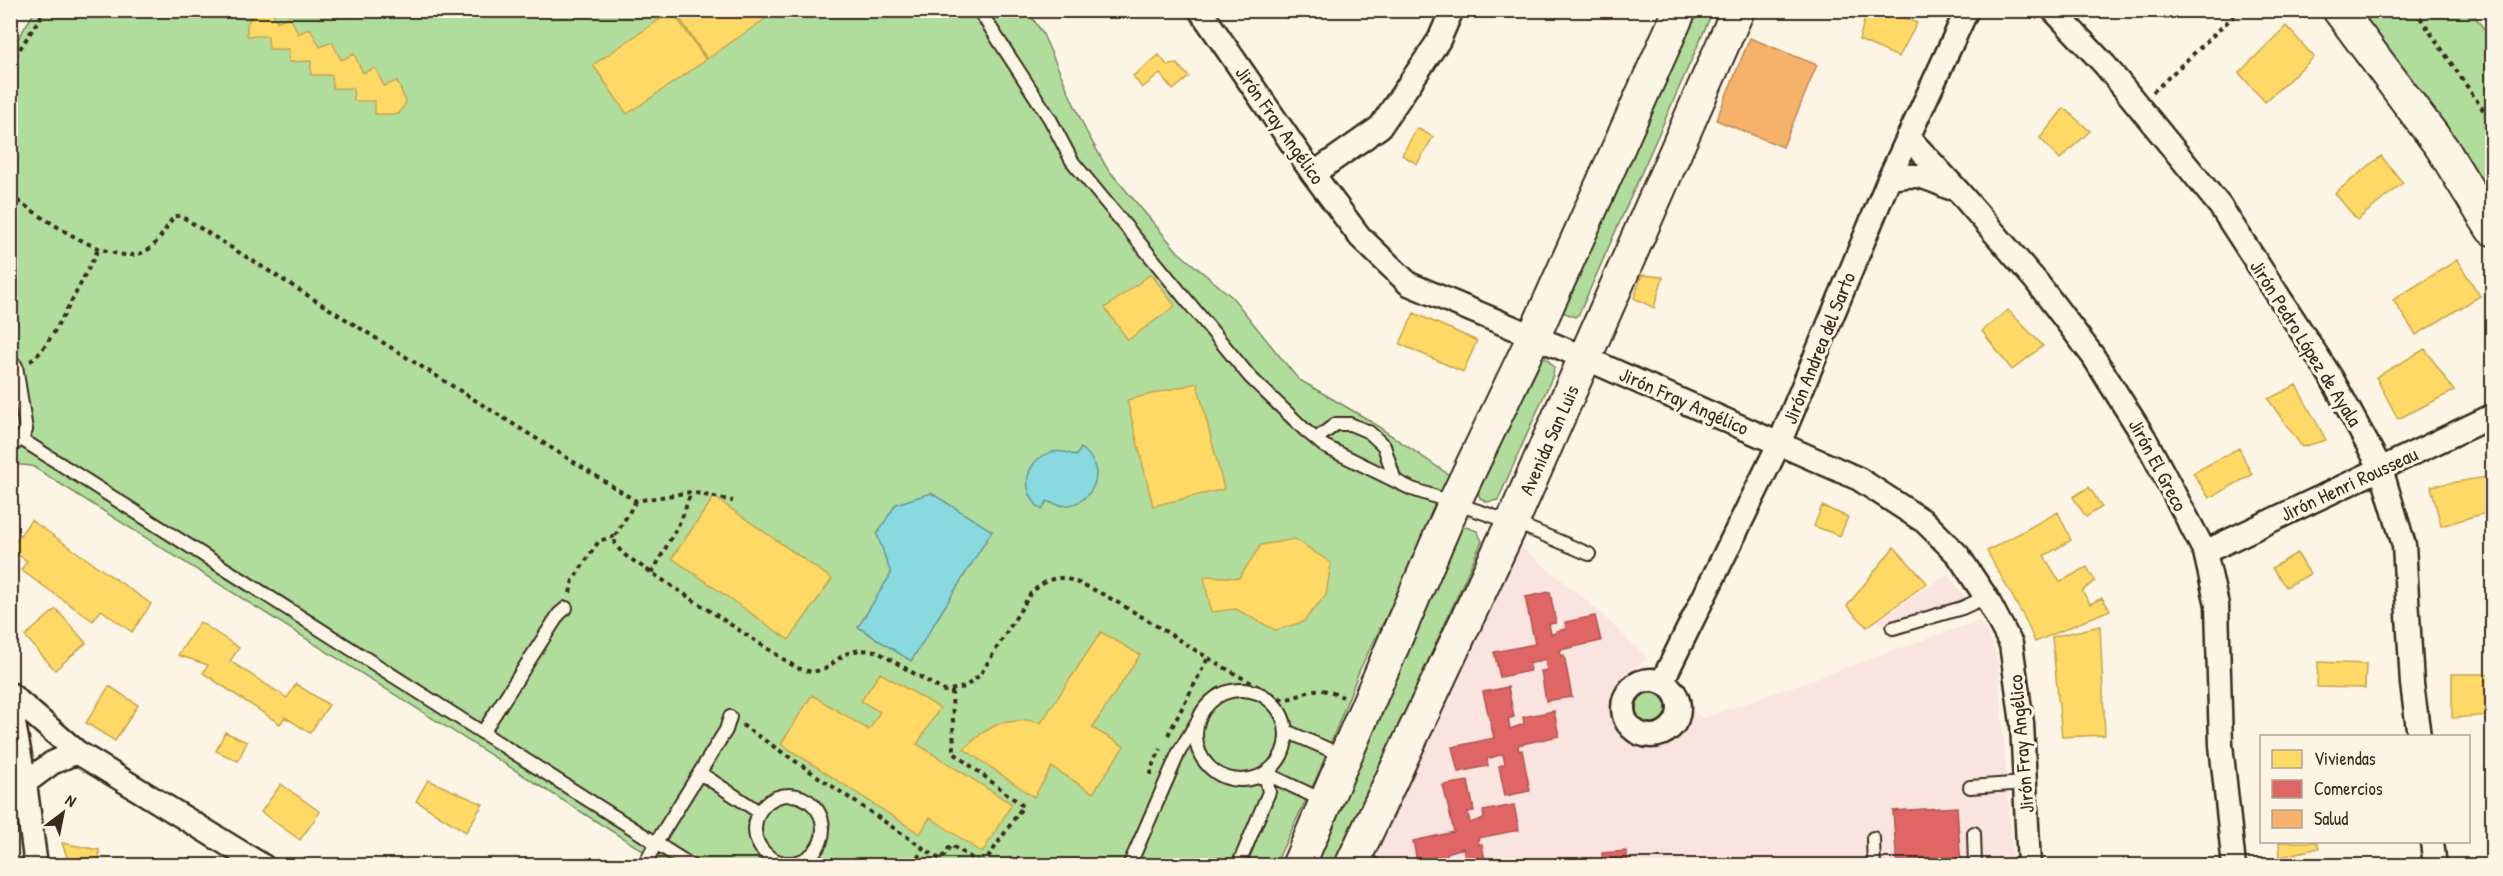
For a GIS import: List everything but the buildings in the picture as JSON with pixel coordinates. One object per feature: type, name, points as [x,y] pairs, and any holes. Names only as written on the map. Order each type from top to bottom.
[{"type":"main road","points":[[1298,866],[1454,504],[1534,336],[1680,10]]},
{"type":"main road","name":"Avenida San Luis","points":[[1361,862],[1737,10]]},
{"type":"main road","points":[[2339,10],[2442,148],[2493,229]]},
{"type":"street","name":"Jirón Fray Angélico","points":[[1200,10],[1313,174],[1360,237],[1409,284],[1585,358],[1859,479],[1925,522],[1958,555],[1986,597],[2011,644],[2022,723],[2029,866]]},
{"type":"street","points":[[1313,174],[1380,127],[1439,40],[1452,10]]},
{"type":"street","name":"Jirón Andrea del Sarto","points":[[1662,682],[1779,444],[1889,178],[1967,10]]},
{"type":"street","name":"Jirón Pedro López de Ayala","points":[[2053,10],[2105,65],[2220,206],[2331,377],[2381,469],[2404,545],[2412,684],[2419,735]]},
{"type":"street","name":"Jirón El Greco","points":[[1908,137],[2036,281],[2121,397],[2205,552],[2217,605],[2220,745],[2234,866]]},
{"type":"street","points":[[1889,178],[1907,174],[1920,175],[1959,192]]},
{"type":"street","name":"Jirón Henri Rousseau","points":[[2205,552],[2493,416]]},
{"type":"street","points":[[10,694],[77,752],[263,866]]},
{"type":"street","points":[[10,702],[25,783],[36,866]]},
{"type":"street","points":[[25,783],[52,763],[77,752]]},
{"type":"street","points":[[2432,843],[2435,866]]},
{"type":"lane","points":[[979,10],[1050,119],[1072,161],[1250,377],[1316,439],[1324,446],[1395,481],[1512,523],[1589,554]]},
{"type":"lane","points":[[10,447],[21,439],[26,430],[14,363]]},
{"type":"lane","points":[[1316,439],[1335,424],[1350,424],[1370,432],[1384,446],[1395,481]]},
{"type":"lane","points":[[21,439],[692,866]]},
{"type":"lane","points":[[1893,628],[1962,608],[1986,597]]},
{"type":"lane","points":[[483,732],[559,614],[566,608]]},
{"type":"lane","points":[[1129,866],[1179,752],[1201,716],[1209,704],[1221,695],[1234,691],[1263,693],[1282,717],[1286,731],[1282,755],[1275,766],[1252,779],[1238,780],[1224,777],[1212,769],[1203,758],[1197,744],[1197,730],[1201,716]]},
{"type":"lane","points":[[644,866],[726,730],[730,717]]},
{"type":"lane","points":[[1286,731],[1345,757]]},
{"type":"lane","points":[[700,773],[759,812]]},
{"type":"lane","points":[[1265,773],[1326,802]]},
{"type":"lane","points":[[1238,866],[1269,792],[1265,773]]},
{"type":"lane","points":[[1970,787],[2025,783]]},
{"type":"lane","points":[[786,794],[808,800],[822,816],[823,838],[818,848],[810,857],[799,862],[788,863],[766,854],[755,834],[755,823],[759,812],[766,803],[786,794]]},
{"type":"lane","points":[[1974,833],[1975,866]]},
{"type":"lane","points":[[1873,838],[1874,866]]},
{"type":"path","points":[[10,64],[45,10]]},
{"type":"path","points":[[2138,105],[2240,10]]},
{"type":"path","points":[[2415,10],[2493,123]]},
{"type":"path","points":[[10,196],[98,250],[132,257],[150,249],[174,216],[181,216],[636,501],[692,492],[733,501]]},
{"type":"path","points":[[14,363],[36,359],[50,339],[98,250]]},
{"type":"path","points":[[652,573],[692,492]]},
{"type":"path","points":[[636,501],[615,536],[615,544],[623,554],[797,668],[812,672],[825,669],[845,654],[859,650],[876,651],[944,691],[965,687],[980,675],[1031,593],[1042,583],[1058,578],[1074,580],[1096,590],[1263,693],[1282,699],[1293,699],[1309,691],[1326,690],[1366,706]]},
{"type":"path","points":[[566,608],[573,580],[599,541],[615,536]]},
{"type":"path","points":[[730,717],[941,860],[951,845],[983,865],[1023,806],[954,753],[952,691]]},
{"type":"path","points":[[913,866],[923,848]]},
{"type":"shaded area","points":[[1513,541],[1591,604],[1647,658],[1622,680],[1613,694],[1610,710],[1616,728],[1629,740],[1643,748],[1659,746],[1675,736],[1693,711],[1703,718],[1980,620],[1992,642],[1998,663],[2013,865],[1370,866]]},
{"type":"shaded area","points":[[1948,574],[1975,611],[1890,639],[1878,620]]},
{"type":"green space","points":[[1027,10],[1042,32],[1086,131],[1107,168],[1178,252],[1232,297],[1298,379],[1367,419],[1455,479],[1360,669],[1320,770],[1275,865],[667,866],[32,466],[11,464],[11,50],[35,11]]},
{"type":"green space","points":[[1688,11],[1713,11],[1579,314],[1575,317],[1560,311]]},
{"type":"green space","points":[[2353,11],[2471,11],[2492,40],[2492,211]]},
{"type":"green space","points":[[1546,358],[1554,367],[1553,375],[1498,500],[1487,502],[1480,498],[1475,484],[1537,359]]},
{"type":"green space","points":[[1466,527],[1477,531],[1482,541],[1336,865],[1307,866],[1454,529]]},
{"type":"green space","points":[[1651,693],[1662,697],[1666,708],[1662,719],[1651,723],[1640,719],[1636,708],[1640,697]]},
{"type":"water","points":[[1081,448],[1091,458],[1095,469],[1095,480],[1091,491],[1083,499],[1073,504],[1061,505],[1047,501],[1042,510],[1032,499],[1028,488],[1028,476],[1032,466],[1040,458],[1050,453],[1062,452],[1076,456]]},
{"type":"water","points":[[931,493],[992,531],[911,661],[858,627],[891,574],[877,534],[896,504]]}]
